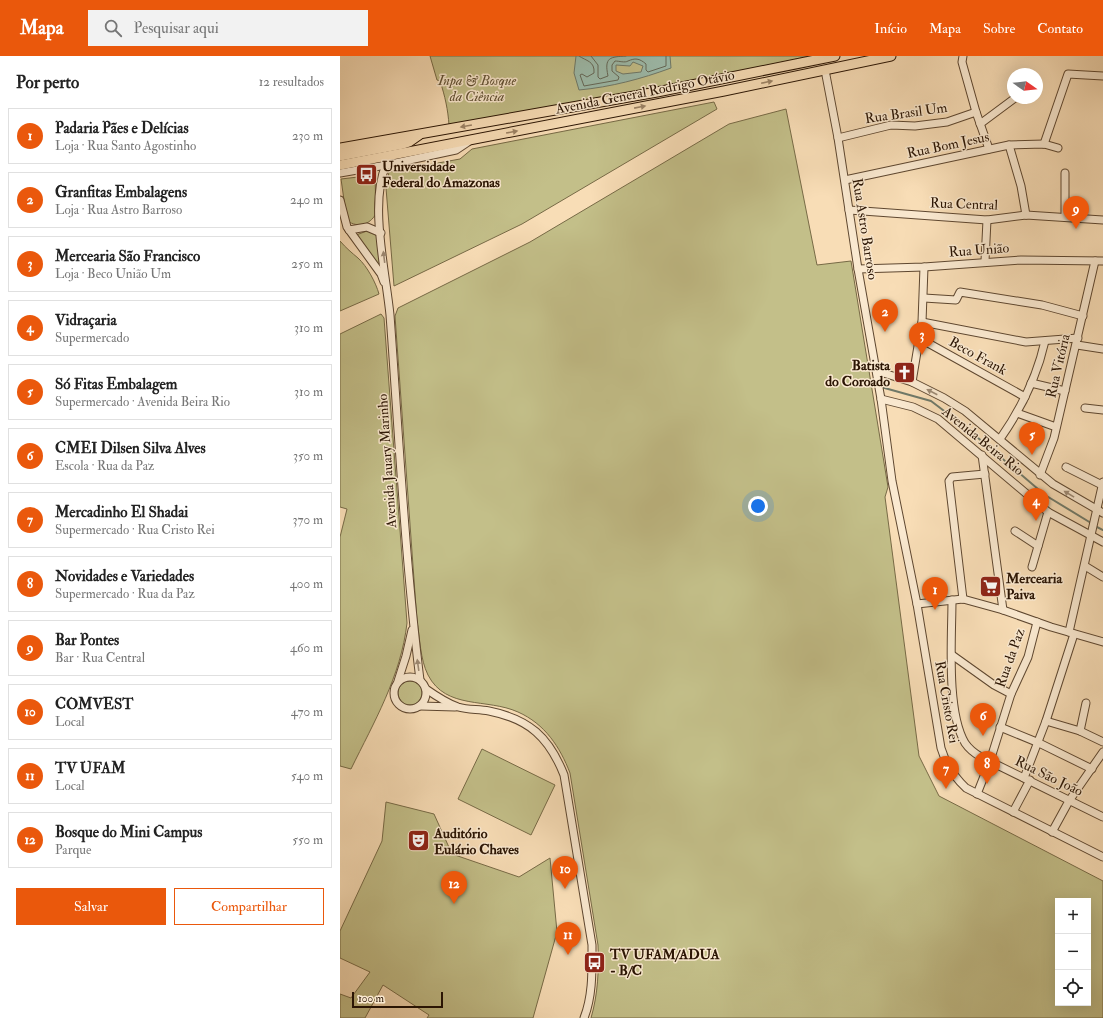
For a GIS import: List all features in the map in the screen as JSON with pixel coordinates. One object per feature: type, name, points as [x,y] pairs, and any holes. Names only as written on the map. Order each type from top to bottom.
[{"type":"main road","name":"Avenida General Rodrigo Otávio","points":[[340,148],[657,92],[835,56]]},
{"type":"main road","name":"Avenida General Rodrigo Otávio","points":[[340,165],[474,138],[568,122],[891,56]]},
{"type":"main road","points":[[340,156],[403,144],[409,142],[420,134]]},
{"type":"street","points":[[963,56],[962,62],[976,112],[989,150]]},
{"type":"street","name":"Rua Astro Barroso","points":[[825,70],[838,138],[858,269],[881,400],[892,481],[917,604]]},
{"type":"street","points":[[1044,144],[1068,74],[1103,76]]},
{"type":"street","points":[[980,124],[1007,104]]},
{"type":"street","name":"Rua Brasil Um","points":[[838,138],[891,125],[915,126],[947,122],[976,112]]},
{"type":"street","name":"Avenida General Rodrigo Otávio","points":[[340,173],[456,150],[474,138]]},
{"type":"street","name":"Rua Bom Jesus","points":[[845,180],[1009,145],[1044,144],[1058,148]]},
{"type":"street","points":[[1009,145],[1021,186],[1026,216]]},
{"type":"street","name":"Avenida Jauary Marinho","points":[[386,165],[380,183],[380,233],[388,296],[413,624],[420,680]]},
{"type":"street","points":[[1065,173],[1065,217]]},
{"type":"street","name":"Avenida Jauary Marinho","points":[[340,200],[343,216],[349,230],[381,274],[388,296]]},
{"type":"street","name":"Rua Central","points":[[849,210],[987,220],[1026,216],[1103,220]]},
{"type":"street","points":[[349,230],[367,227],[380,218]]},
{"type":"street","points":[[985,261],[987,220]]},
{"type":"street","points":[[367,227],[380,233]]},
{"type":"street","name":"Rua União","points":[[858,269],[924,267],[985,261],[1099,261]]},
{"type":"street","name":"Rua Vitória","points":[[1040,475],[1056,426],[1083,316],[1099,261]]},
{"type":"street","points":[[912,382],[922,322],[924,267]]},
{"type":"street","points":[[924,298],[956,300],[960,292],[1042,305],[1083,316]]},
{"type":"street","points":[[922,322],[1012,340],[1026,342],[1077,342],[1103,349]]},
{"type":"street","name":"Beco Frank","points":[[919,338],[1025,397]]},
{"type":"street","points":[[1000,440],[1025,397],[1041,361],[1045,341]]},
{"type":"street","name":"Avenida Beira Rio","points":[[876,371],[912,382],[960,408],[1040,475],[1100,512]]},
{"type":"street","points":[[1031,383],[1065,391]]},
{"type":"street","name":"Avenida Beira Rio","points":[[881,400],[912,407],[938,419],[1048,512],[1092,532],[1103,542]]},
{"type":"street","points":[[1084,408],[1103,410]]},
{"type":"street","points":[[1017,413],[1056,426]]},
{"type":"street","points":[[982,455],[1003,610]]},
{"type":"street","points":[[1013,812],[1027,779],[1046,721],[1071,633],[1094,519],[1100,512],[1103,483],[1066,468]]},
{"type":"street","points":[[963,599],[948,481],[952,477],[985,474]]},
{"type":"street","points":[[1032,567],[1048,512]]},
{"type":"street","points":[[1015,531],[1038,546]]},
{"type":"street","points":[[1085,566],[1103,577]]},
{"type":"street","points":[[917,604],[963,599],[1003,610],[1103,642]]},
{"type":"street","name":"Rua São João","points":[[952,600],[953,699],[959,728],[964,741],[970,750],[1103,817]]},
{"type":"street","name":"Rua Cristo Rei","points":[[917,604],[941,748],[946,761],[957,779],[966,788],[977,794],[1103,857]]},
{"type":"street","name":"Rua da Paz","points":[[977,794],[990,761],[1011,694],[1028,657],[1037,622]]},
{"type":"street","name":"Avenida Jauary Marinho","points":[[397,682],[406,656],[413,624]]},
{"type":"street","points":[[952,655],[994,685],[1011,694]]},
{"type":"street","points":[[426,689],[425,699],[420,706],[412,710],[399,706],[393,692],[397,682],[406,677],[416,678],[420,680],[426,689],[458,707]]},
{"type":"street","points":[[1080,731],[1086,703]]},
{"type":"street","points":[[420,706],[458,707],[514,717],[535,730],[547,742],[557,757],[565,782],[592,945],[592,970],[588,1007],[584,1018]]},
{"type":"street","points":[[1046,721],[1080,731],[1103,742]]},
{"type":"street","points":[[1000,727],[1039,743],[1092,769]]},
{"type":"street","points":[[1052,832],[1069,801],[1103,752]]},
{"type":"green space","name":"Inpa & Bosque da Ciência","points":[[430,56],[811,56],[671,86],[449,125],[447,108],[440,81],[437,80]]},
{"type":"green space","points":[[714,102],[717,109],[522,224],[394,286],[386,188],[389,172],[460,159],[472,149]]},
{"type":"green space","points":[[786,109],[817,265],[851,261],[888,487],[885,497],[919,756],[939,796],[1103,881],[1103,1018],[591,1018],[598,982],[598,945],[570,773],[566,763],[550,737],[528,717],[506,708],[456,698],[445,694],[436,686],[425,669],[417,621],[395,316],[398,308],[530,242],[729,124]]},
{"type":"green space","points":[[375,175],[376,214],[370,221],[360,225],[347,221],[341,179]]},
{"type":"green space","points":[[367,231],[376,233],[382,269],[356,235]]},
{"type":"green space","points":[[340,241],[365,265],[379,294],[340,311]]},
{"type":"green space","points":[[381,314],[384,318],[407,623],[404,643],[393,680],[351,769],[340,766],[340,537],[347,509],[340,507],[340,334]]},
{"type":"green space","points":[[410,681],[418,685],[422,693],[418,701],[410,705],[402,701],[398,693],[402,685]]},
{"type":"green space","points":[[482,749],[555,785],[531,835],[458,799]]},
{"type":"green space","points":[[386,802],[434,814],[452,854],[519,877],[550,858],[557,932],[533,1018],[427,1018],[429,1015],[383,985],[365,1018],[340,1018],[340,994],[351,998],[370,972],[340,958],[340,931],[382,841]]},
{"type":"water","points":[[576,56],[670,56],[671,68],[648,76],[603,87],[579,90],[574,73]],"holes":[[[633,62],[643,66],[641,72],[623,74],[616,71],[616,65],[630,66]]]},
{"type":"waterway","points":[[881,387],[931,401],[964,426],[1045,495],[1091,523]]},
{"type":"waterway","points":[[1095,526],[1103,530]]},
{"type":"place","name":"Universidade Federal do Amazonas","points":[[367,174]]},
{"type":"place","name":"Bar Pontes","points":[[1076,229]]},
{"type":"place","name":"Granfitas Embalagens","points":[[885,332]]},
{"type":"place","name":"Mercearia São Francisco","points":[[922,355]]},
{"type":"place","name":"Batista do Coroado","points":[[905,373]]},
{"type":"place","name":"Só Fitas Embalagem","points":[[1032,455]]},
{"type":"place","name":"Vidraçaria","points":[[1036,521]]},
{"type":"place","name":"Mercearia Paiva","points":[[991,586]]},
{"type":"place","name":"Padaria Pães e Delícias","points":[[935,610]]},
{"type":"place","name":"CMEI Dilsen Silva Alves","points":[[983,736]]},
{"type":"place","name":"Novidades e Variedades","points":[[987,784]]},
{"type":"place","name":"Mercadinho El Shadai","points":[[946,789]]},
{"type":"place","name":"Auditório Eulário Chaves","points":[[418,841]]},
{"type":"place","name":"COMVEST","points":[[565,889]]},
{"type":"place","name":"Bosque do Mini Campus","points":[[454,904]]},
{"type":"place","name":"TV UFAM","points":[[568,955]]},
{"type":"place","name":"TV UFAM/ADUA - B/C","points":[[594,962]]}]
